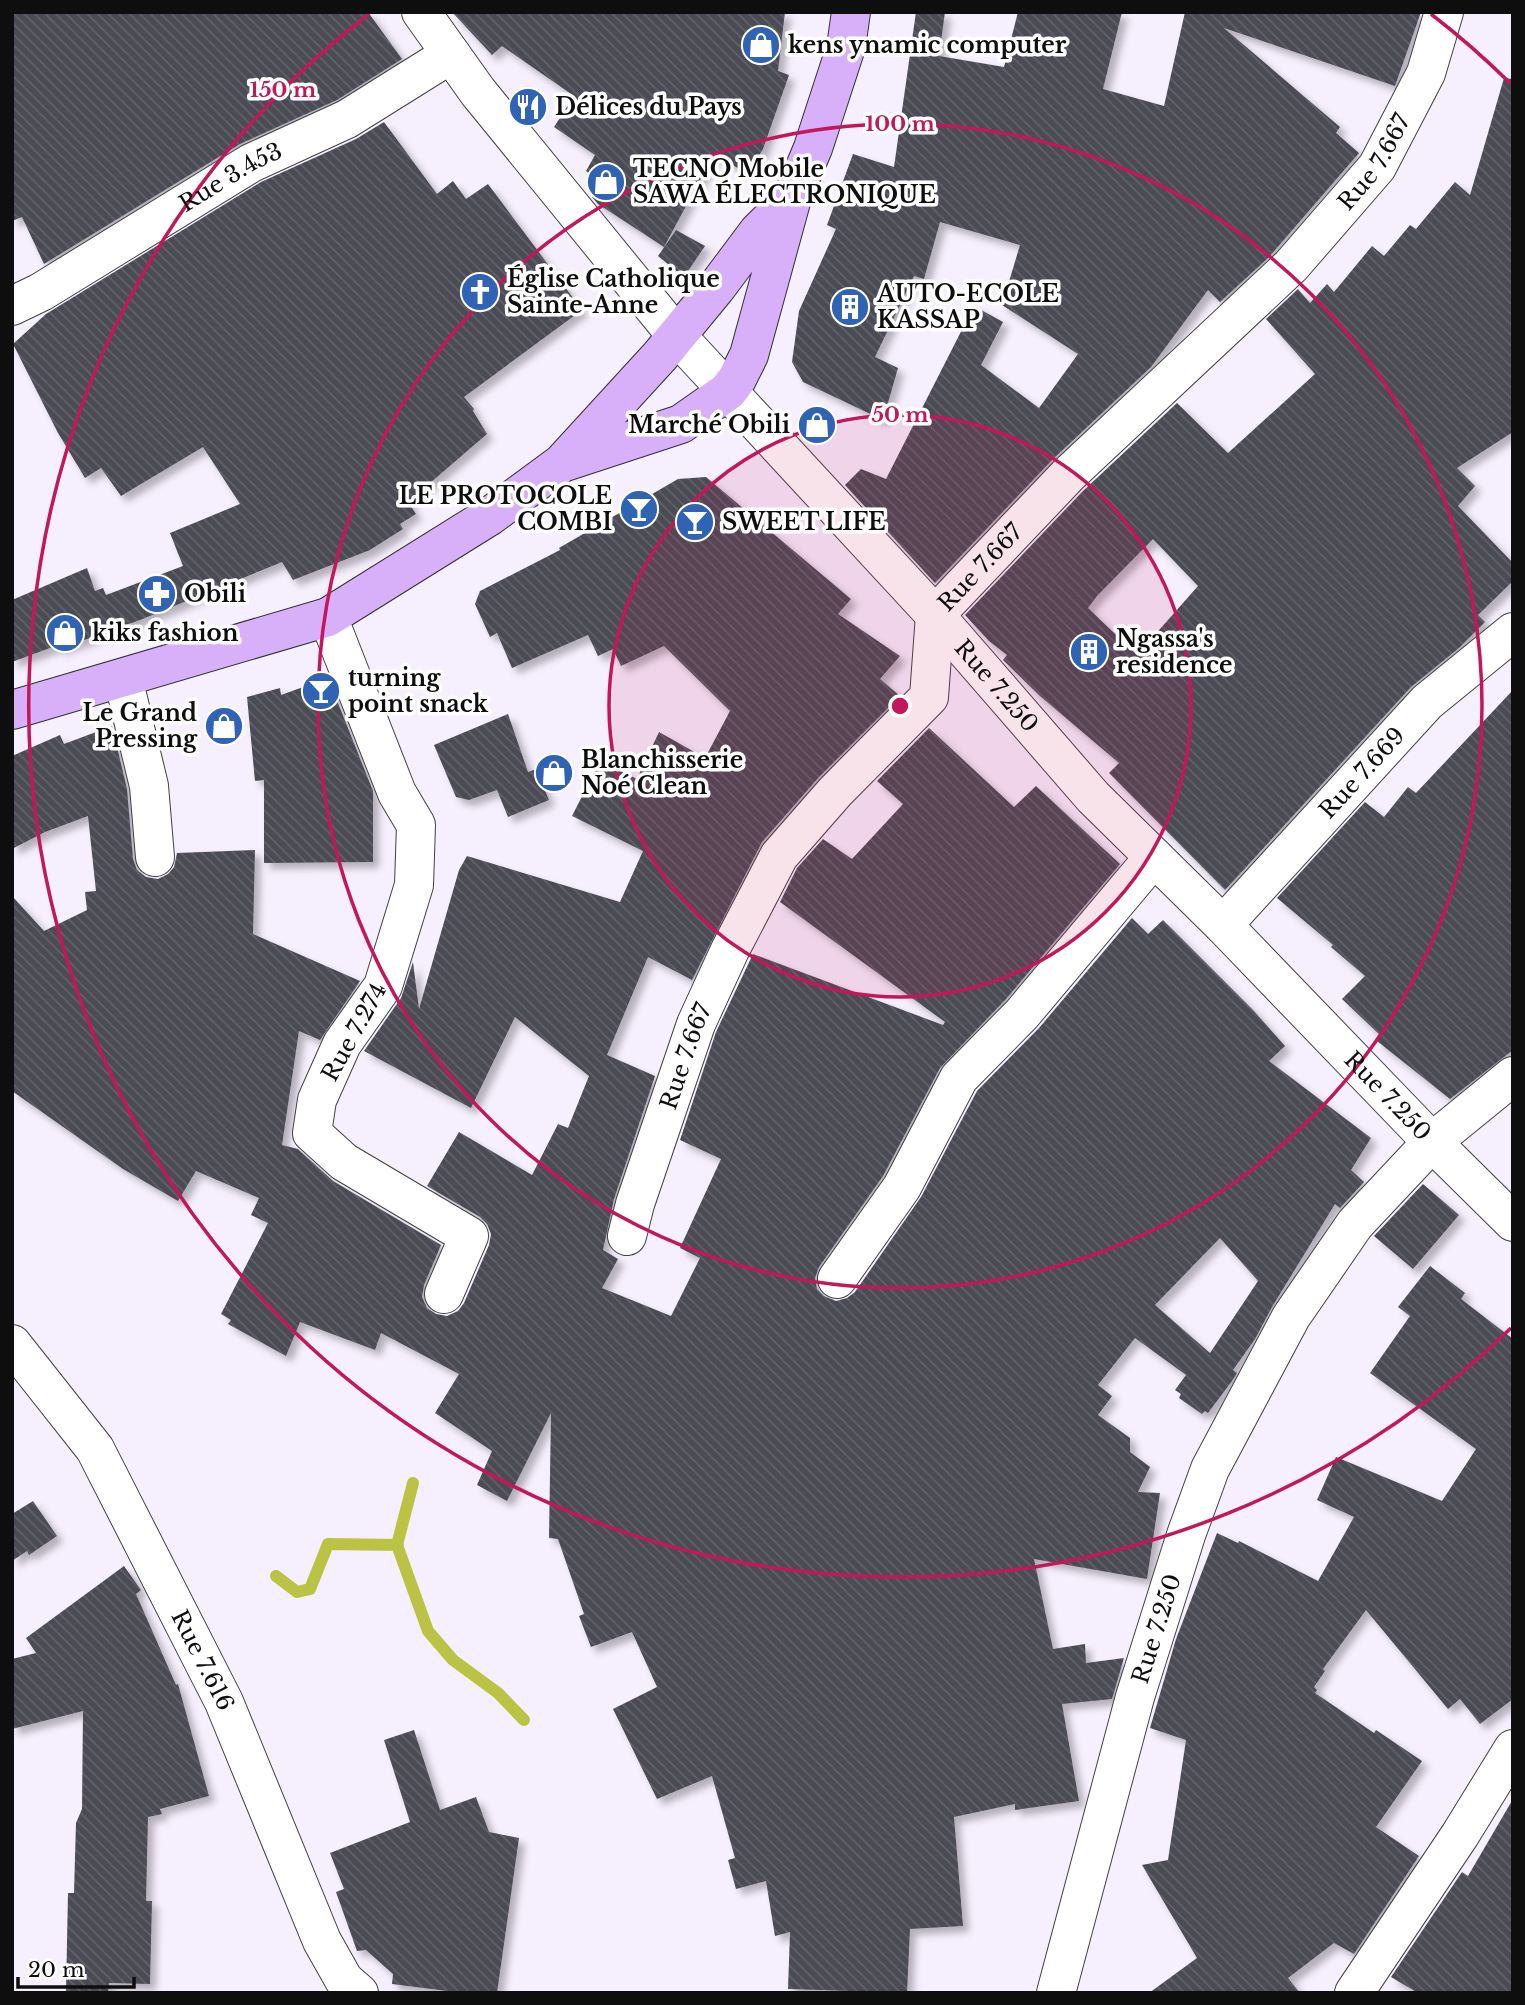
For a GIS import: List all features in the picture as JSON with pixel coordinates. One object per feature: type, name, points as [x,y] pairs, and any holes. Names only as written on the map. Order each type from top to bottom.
[{"type":"main road","points":[[562,463],[681,424],[728,391],[749,355],[792,198],[813,148],[846,47],[851,12]]},
{"type":"main road","points":[[12,710],[328,617],[490,516],[562,463],[677,335],[758,232],[792,198]]},
{"type":"street","name":"Rue 7.250","points":[[421,12],[478,92],[677,335],[935,615],[1093,797],[1223,925],[1432,1142],[1355,1224],[1291,1317],[1210,1469],[1186,1535],[1135,1697],[1056,1993]]},
{"type":"street","name":"Rue 7.667","points":[[627,1236],[635,1204],[696,1024],[730,950],[779,856],[835,792],[929,697],[935,615],[1068,475],[1291,266],[1377,167],[1426,73],[1444,12]]},
{"type":"street","name":"Rue 3.453","points":[[12,306],[41,292],[251,163],[347,119],[451,54]]},
{"type":"street","name":"Rue 7.274","points":[[328,617],[397,793],[416,825],[415,861],[414,886],[383,986],[342,1044],[317,1100],[312,1133],[344,1162],[469,1236],[444,1294]]},
{"type":"street","name":"Rue 7.669","points":[[1223,925],[1427,702],[1513,632]]},
{"type":"street","points":[[123,678],[149,786],[155,857]]},
{"type":"street","points":[[837,1279],[902,1187],[959,1078],[1022,1014],[1154,858]]},
{"type":"street","points":[[1513,1076],[1432,1142],[1513,1222]]},
{"type":"street","name":"Rue 7.616","points":[[12,1344],[95,1449],[224,1702],[322,1941],[344,1980],[359,1993]]},
{"type":"street","points":[[1354,1993],[1460,1835],[1513,1749]]},
{"type":"building","points":[[12,12],[368,12],[402,59],[337,100],[240,144],[44,264],[22,217],[12,221]]},
{"type":"building","points":[[452,12],[785,12],[778,71],[789,75],[763,149],[748,174],[714,154],[664,247],[598,204],[592,197],[600,181],[586,171],[595,155],[554,127],[574,96],[502,46],[492,55]]},
{"type":"building","points":[[916,12],[945,12],[939,56],[1004,67],[1018,12],[1122,12],[1103,89],[1164,106],[1185,12],[1421,12],[1395,86],[1224,28],[1340,127],[1336,133],[1359,153],[1269,257],[1220,302],[1208,290],[1151,367],[1052,460],[935,583],[845,485],[861,469],[886,479],[974,306],[1003,322],[981,365],[1039,408],[1078,354],[1002,305],[1020,245],[940,222],[924,279],[914,276],[875,357],[898,368],[883,420],[803,382],[792,362],[799,311],[836,229],[827,225],[853,154],[894,167]]},
{"type":"building","points":[[1504,78],[1513,79],[1513,432],[1457,468],[1475,486],[1458,506],[1513,563],[1513,581],[1478,615],[1485,622],[1459,648],[1411,687],[1225,890],[1109,773],[1119,763],[1040,696],[1003,660],[1007,655],[989,641],[965,615],[1083,491],[1177,403],[1228,453],[1315,374],[1266,319],[1298,289],[1310,303],[1327,284],[1334,292],[1372,246],[1384,256],[1410,225],[1416,229],[1455,182],[1470,195]],"holes":[[[1153,539],[1198,586],[1137,655],[1088,608]]]},
{"type":"building","points":[[384,122],[437,194],[453,181],[466,199],[488,184],[582,310],[464,397],[474,409],[487,434],[408,502],[416,514],[400,524],[403,529],[370,550],[293,580],[282,562],[140,620],[59,649],[58,645],[12,662],[12,600],[87,568],[95,591],[103,588],[106,595],[183,566],[170,533],[240,504],[203,447],[121,496],[101,468],[85,478],[58,433],[13,344],[46,314],[261,182],[356,139]]},
{"type":"building","points":[[676,230],[705,246],[684,277],[658,256]]},
{"type":"building","points":[[706,477],[851,599],[838,614],[900,656],[880,679],[900,696],[819,777],[762,842],[692,980],[648,957],[607,1055],[655,1076],[614,1199],[603,1250],[618,1259],[602,1288],[671,1316],[700,1258],[680,1248],[721,1159],[680,1140],[716,1032],[753,954],[943,1025],[945,1022],[780,902],[797,868],[823,839],[852,859],[903,804],[877,781],[929,728],[1014,807],[1036,786],[1120,864],[1006,999],[940,1068],[883,1176],[819,1267],[815,1278],[817,1289],[824,1296],[836,1301],[855,1292],[921,1197],[977,1091],[1039,1028],[1132,918],[1148,934],[1163,920],[1285,1046],[1269,1061],[1371,1138],[1351,1170],[1364,1182],[1340,1208],[1335,1204],[1255,1339],[1233,1370],[1237,1373],[1208,1413],[1205,1411],[1202,1414],[1179,1398],[1181,1394],[1175,1390],[1186,1375],[1135,1338],[1098,1385],[1112,1396],[1098,1415],[1130,1438],[1130,1452],[1150,1467],[1138,1492],[1160,1493],[1147,1579],[1034,1559],[1053,1649],[1085,1644],[1086,1663],[1124,1658],[1112,1699],[1062,1704],[1079,1801],[1015,1810],[1015,1804],[954,1817],[963,1926],[910,1929],[907,1993],[788,1989],[790,1932],[775,1936],[766,1881],[736,1889],[728,1860],[735,1858],[712,1776],[657,1799],[613,1709],[657,1687],[632,1632],[591,1647],[579,1616],[584,1614],[558,1539],[549,1538],[551,1413],[507,1501],[477,1485],[492,1451],[435,1413],[459,1374],[381,1333],[375,1350],[300,1322],[286,1356],[228,1324],[231,1320],[221,1314],[268,1223],[251,1215],[259,1198],[196,1171],[178,1201],[123,1169],[12,1091],[12,896],[44,931],[87,910],[85,892],[96,891],[88,816],[45,832],[12,849],[12,756],[60,735],[64,744],[112,726],[127,789],[133,859],[137,870],[146,877],[158,879],[174,867],[177,853],[255,850],[253,934],[360,981],[320,1040],[299,1031],[282,1145],[298,1149],[333,1181],[441,1245],[424,1285],[422,1297],[427,1308],[436,1314],[447,1316],[458,1311],[489,1245],[491,1234],[480,1217],[427,1186],[459,1132],[532,1175],[558,1124],[568,1128],[589,1076],[515,1017],[471,1108],[364,1051],[401,998],[413,962],[419,1009],[459,870],[467,856],[620,902],[643,851],[572,816],[600,761],[637,779],[659,732],[705,758],[730,711],[664,646],[621,666],[613,649],[598,656],[588,635],[512,668],[497,633],[490,637],[475,604],[480,591],[560,550],[559,548],[678,479]],"holes":[[[1220,1238],[1258,1281],[1210,1353],[1155,1305]]]},
{"type":"building","points":[[328,678],[373,791],[373,862],[264,863],[264,780],[255,781],[247,697],[280,688],[281,695]]},
{"type":"building","points":[[1513,690],[1513,1050],[1450,1099],[1377,1041],[1381,1036],[1342,999],[1365,976],[1277,898],[1365,802],[1384,817],[1408,787],[1416,793]]},
{"type":"building","points":[[508,714],[528,772],[536,769],[549,800],[508,817],[497,790],[469,800],[456,797],[434,745]]},
{"type":"building","points":[[1423,1184],[1459,1215],[1413,1269],[1374,1236]]},
{"type":"building","points":[[1430,1266],[1465,1293],[1461,1299],[1513,1339],[1513,1699],[1480,1724],[1460,1699],[1448,1709],[1366,1610],[1323,1669],[1325,1671],[1314,1687],[1317,1690],[1315,1693],[1374,1733],[1376,1730],[1422,1761],[1376,1827],[1419,1856],[1354,1954],[1334,1943],[1288,1978],[1300,1993],[1149,1993],[1197,1958],[1142,1865],[1168,1860],[1186,1740],[1150,1728],[1176,1639],[1217,1533],[1238,1543],[1239,1541],[1318,1581],[1354,1517],[1317,1500],[1336,1457],[1442,1501],[1476,1449],[1370,1373],[1410,1316],[1398,1307]]},
{"type":"building","points":[[33,1501],[57,1536],[29,1555],[27,1551],[12,1561],[12,1514]]},
{"type":"building","points":[[124,1566],[141,1590],[136,1594],[176,1685],[178,1684],[209,1796],[160,1809],[162,1814],[148,1817],[146,1901],[152,1901],[150,1984],[109,1983],[108,1993],[66,1993],[68,1893],[74,1893],[76,1823],[82,1809],[83,1711],[12,1729],[12,1659],[36,1653],[26,1638]]},
{"type":"building","points":[[414,1730],[440,1810],[476,1797],[489,1832],[519,1838],[497,1993],[463,1993],[392,1984],[393,1974],[366,1950],[357,1951],[336,1892],[344,1889],[330,1853],[410,1822],[384,1740]]},
{"type":"building","points":[[1513,1799],[1513,1993],[1418,1993],[1391,1977],[1462,1872],[1468,1876]]},
{"type":"waterway","points":[[413,1483],[397,1545],[428,1631],[453,1660],[498,1693],[524,1720]]},
{"type":"waterway","points":[[276,1576],[297,1592],[310,1589],[328,1544],[398,1545]]},
{"type":"place","name":"kens ynamic computer","points":[[761,45]]},
{"type":"place","name":"Délices du Pays","points":[[528,107]]},
{"type":"place","name":"TECNO Mobile SAWA ÉLECTRONIQUE","points":[[606,182]]},
{"type":"place","name":"Église Catholique Sainte-Anne","points":[[480,292]]},
{"type":"place","name":"AUTO-ECOLE KASSAP","points":[[850,307]]},
{"type":"place","name":"Marché Obili","points":[[817,425]]},
{"type":"place","name":"LE PROTOCOLE COMBI","points":[[639,509]]},
{"type":"place","name":"SWEET LIFE","points":[[695,522]]},
{"type":"place","name":"Obili","points":[[157,594]]},
{"type":"place","name":"kiks fashion","points":[[65,633]]},
{"type":"place","name":"Ngassa's residence","points":[[1089,652]]},
{"type":"place","name":"turning point snack","points":[[321,691]]},
{"type":"place","name":"Le Grand Pressing","points":[[224,726]]},
{"type":"place","name":"Blanchisserie Noé Clean","points":[[554,773]]}]
